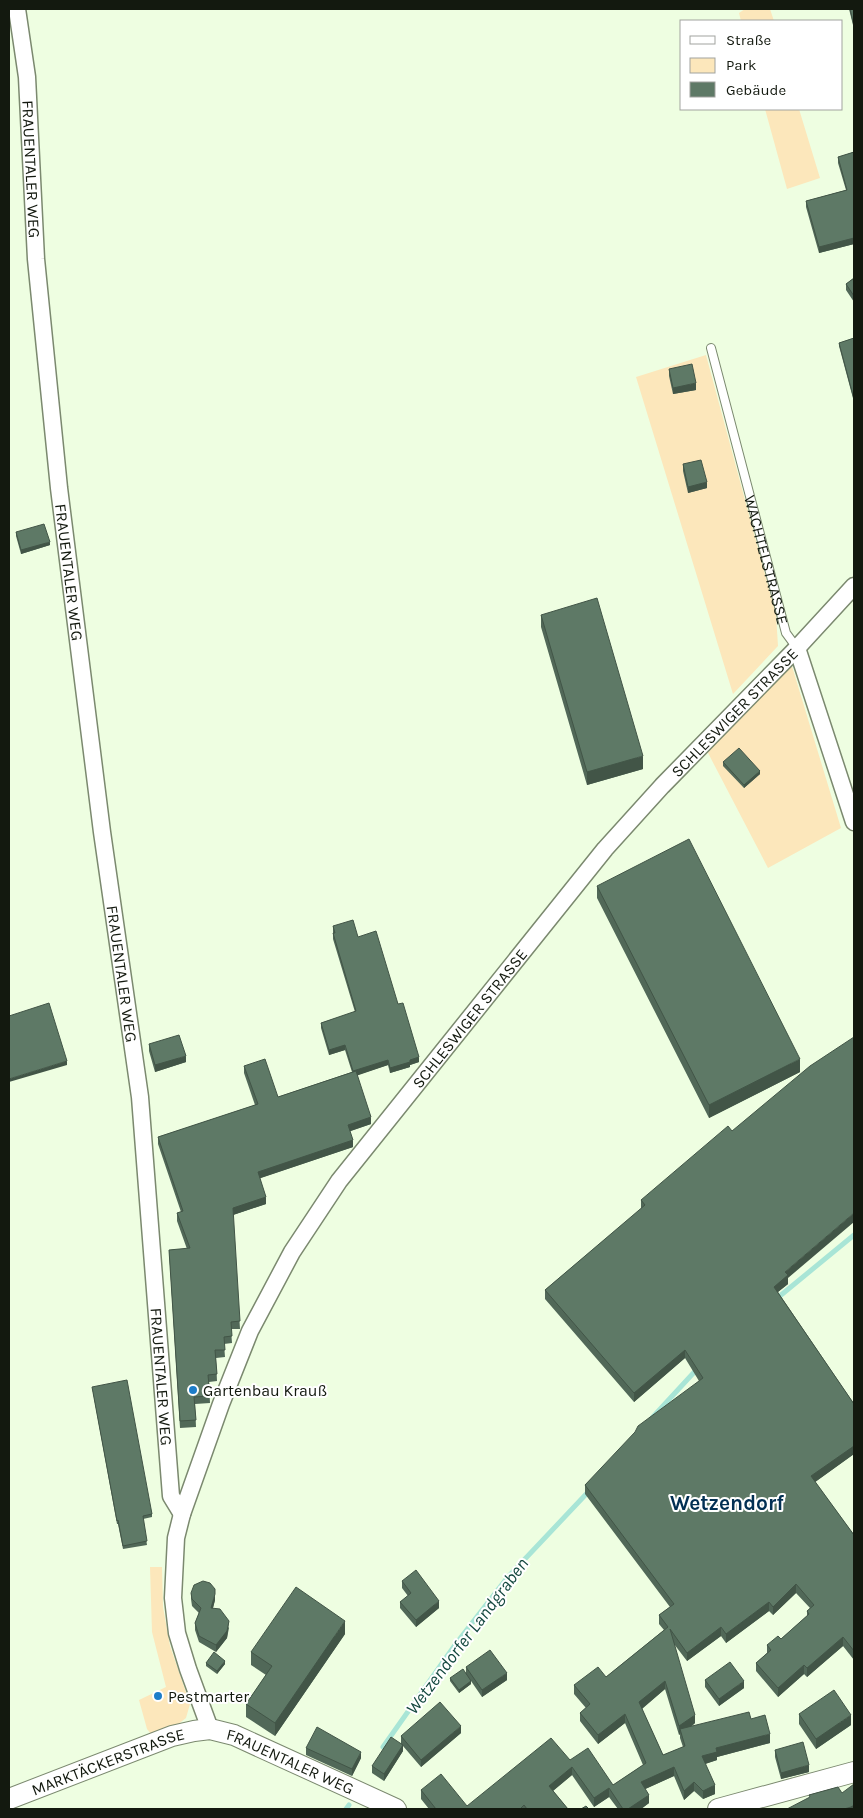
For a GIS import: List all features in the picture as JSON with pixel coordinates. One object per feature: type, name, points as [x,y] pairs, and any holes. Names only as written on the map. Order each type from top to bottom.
[{"type":"street","name":"FRAUENTALER WEG","points":[[17,9],[27,77],[36,259],[59,488],[102,832],[140,1097],[170,1496],[182,1514],[176,1538],[173,1570],[173,1598],[176,1624],[188,1669],[210,1729],[234,1735],[396,1809]]},
{"type":"street","name":"SCHLESWIGER STRASSE","points":[[182,1514],[221,1404],[250,1331],[292,1252],[339,1181],[605,849],[662,786],[797,648],[854,586]]},
{"type":"street","name":"WACHTELSTRASSE","points":[[797,648],[854,822]]},
{"type":"street","name":"MARKTÄCKERSTRASSE","points":[[9,1799],[145,1746],[194,1731],[210,1729]]},
{"type":"street","points":[[718,1809],[854,1772]]},
{"type":"lane","name":"WACHTELSTRASSE","points":[[711,348],[786,633],[797,648]]},
{"type":"green space","points":[[745,9],[770,9],[774,20],[741,20],[739,13]]},
{"type":"green space","points":[[765,110],[799,110],[820,178],[787,189]]},
{"type":"green space","points":[[706,355],[776,615],[778,646],[733,694],[636,377]]},
{"type":"green space","points":[[791,663],[841,828],[768,868],[707,751]]},
{"type":"green space","points":[[150,1567],[162,1567],[163,1607],[170,1646],[190,1704],[186,1718],[173,1728],[151,1734],[147,1729],[139,1700],[166,1687],[152,1632]]},
{"type":"building","points":[[850,9],[854,9],[854,26]]},
{"type":"building","points":[[854,152],[854,238],[819,247],[806,201],[847,190],[838,157]]},
{"type":"building","points":[[854,278],[854,296],[846,284]]},
{"type":"building","points":[[854,338],[854,399],[839,343]]},
{"type":"building","points":[[692,364],[696,383],[673,388],[669,369]]},
{"type":"building","points":[[701,460],[707,482],[688,487],[683,464]]},
{"type":"building","points":[[44,524],[50,542],[21,550],[16,532]]},
{"type":"building","points":[[597,598],[643,756],[587,772],[541,615]]},
{"type":"building","points":[[739,748],[760,771],[744,785],[723,762]]},
{"type":"building","points":[[689,839],[800,1059],[709,1105],[597,886]]},
{"type":"building","points":[[353,920],[358,937],[376,931],[398,1004],[403,1003],[419,1057],[410,1060],[410,1062],[390,1068],[388,1060],[353,1071],[345,1045],[329,1050],[321,1023],[356,1011],[333,933],[335,933],[333,926]]},
{"type":"building","points":[[49,1003],[67,1061],[9,1079],[9,1016]]},
{"type":"building","points":[[179,1035],[186,1056],[155,1065],[149,1044]]},
{"type":"building","points":[[854,1037],[854,1213],[785,1272],[788,1275],[774,1287],[854,1404],[854,1446],[811,1476],[854,1535],[854,1651],[843,1637],[807,1668],[804,1665],[778,1688],[756,1663],[771,1650],[767,1645],[778,1636],[781,1639],[809,1614],[807,1611],[814,1605],[796,1584],[773,1607],[769,1602],[726,1634],[721,1627],[687,1653],[670,1629],[695,1715],[679,1726],[665,1681],[639,1702],[663,1755],[685,1746],[680,1729],[749,1712],[751,1719],[765,1715],[770,1734],[716,1748],[717,1752],[702,1756],[715,1785],[703,1791],[694,1782],[684,1791],[674,1767],[641,1782],[649,1795],[628,1809],[623,1809],[609,1788],[594,1798],[572,1767],[549,1786],[568,1809],[527,1809],[524,1805],[520,1809],[436,1809],[421,1790],[441,1774],[467,1806],[551,1738],[570,1760],[588,1748],[613,1785],[646,1763],[625,1714],[598,1735],[580,1713],[590,1704],[574,1685],[598,1667],[606,1677],[668,1627],[659,1615],[674,1604],[585,1485],[635,1432],[638,1426],[703,1378],[685,1350],[634,1393],[545,1290],[645,1205],[641,1200],[728,1126],[732,1131],[810,1066]]},
{"type":"building","points":[[265,1059],[278,1097],[356,1071],[371,1117],[348,1125],[353,1140],[258,1172],[266,1197],[233,1208],[240,1321],[231,1322],[232,1336],[224,1337],[225,1350],[215,1350],[217,1374],[208,1375],[210,1396],[194,1397],[196,1420],[180,1421],[169,1250],[190,1248],[177,1213],[183,1211],[158,1137],[258,1104],[244,1066]]},
{"type":"building","points":[[127,1380],[152,1514],[143,1516],[147,1541],[123,1546],[92,1387]]},
{"type":"building","points":[[416,1570],[439,1601],[416,1620],[400,1602],[411,1593],[402,1581]]},
{"type":"building","points":[[203,1581],[210,1583],[215,1589],[211,1608],[220,1609],[229,1621],[227,1631],[216,1645],[199,1636],[195,1623],[201,1608],[192,1599],[191,1593],[194,1585]]},
{"type":"building","points":[[296,1587],[345,1621],[275,1723],[246,1704],[272,1666],[251,1652]]},
{"type":"building","points":[[490,1650],[507,1673],[482,1690],[466,1667]]},
{"type":"building","points":[[214,1652],[225,1661],[217,1671],[206,1663]]},
{"type":"building","points":[[730,1662],[744,1681],[719,1699],[705,1680]]},
{"type":"building","points":[[463,1669],[471,1681],[459,1690],[450,1678]]},
{"type":"building","points":[[834,1690],[851,1715],[816,1739],[799,1714]]},
{"type":"building","points":[[440,1702],[461,1726],[421,1760],[401,1736]]},
{"type":"building","points":[[317,1727],[361,1752],[352,1769],[306,1748]]},
{"type":"building","points":[[391,1737],[403,1745],[384,1774],[372,1766]]},
{"type":"building","points":[[803,1742],[809,1765],[781,1773],[775,1750]]},
{"type":"building","points":[[854,1784],[854,1805],[851,1807],[844,1809],[787,1809],[810,1797],[809,1795],[838,1787],[842,1793]]},
{"type":"waterway","name":"Wetzendorfer Landgraben","points":[[775,1300],[854,1235]]},
{"type":"waterway","name":"Wetzendorfer Landgraben","points":[[651,1419],[698,1368]]},
{"type":"waterway","name":"Wetzendorfer Landgraben","points":[[383,1747],[455,1645],[507,1578],[590,1490]]},
{"type":"waterway","name":"Wetzendorfer Landgraben","points":[[346,1809],[349,1805]]},
{"type":"place","name":"Gartenbau Krauß","points":[[193,1390]]},
{"type":"place","name":"Pestmarter","points":[[158,1696]]},
{"type":"district","name":"Wetzendorf","points":[[727,1503]]}]
